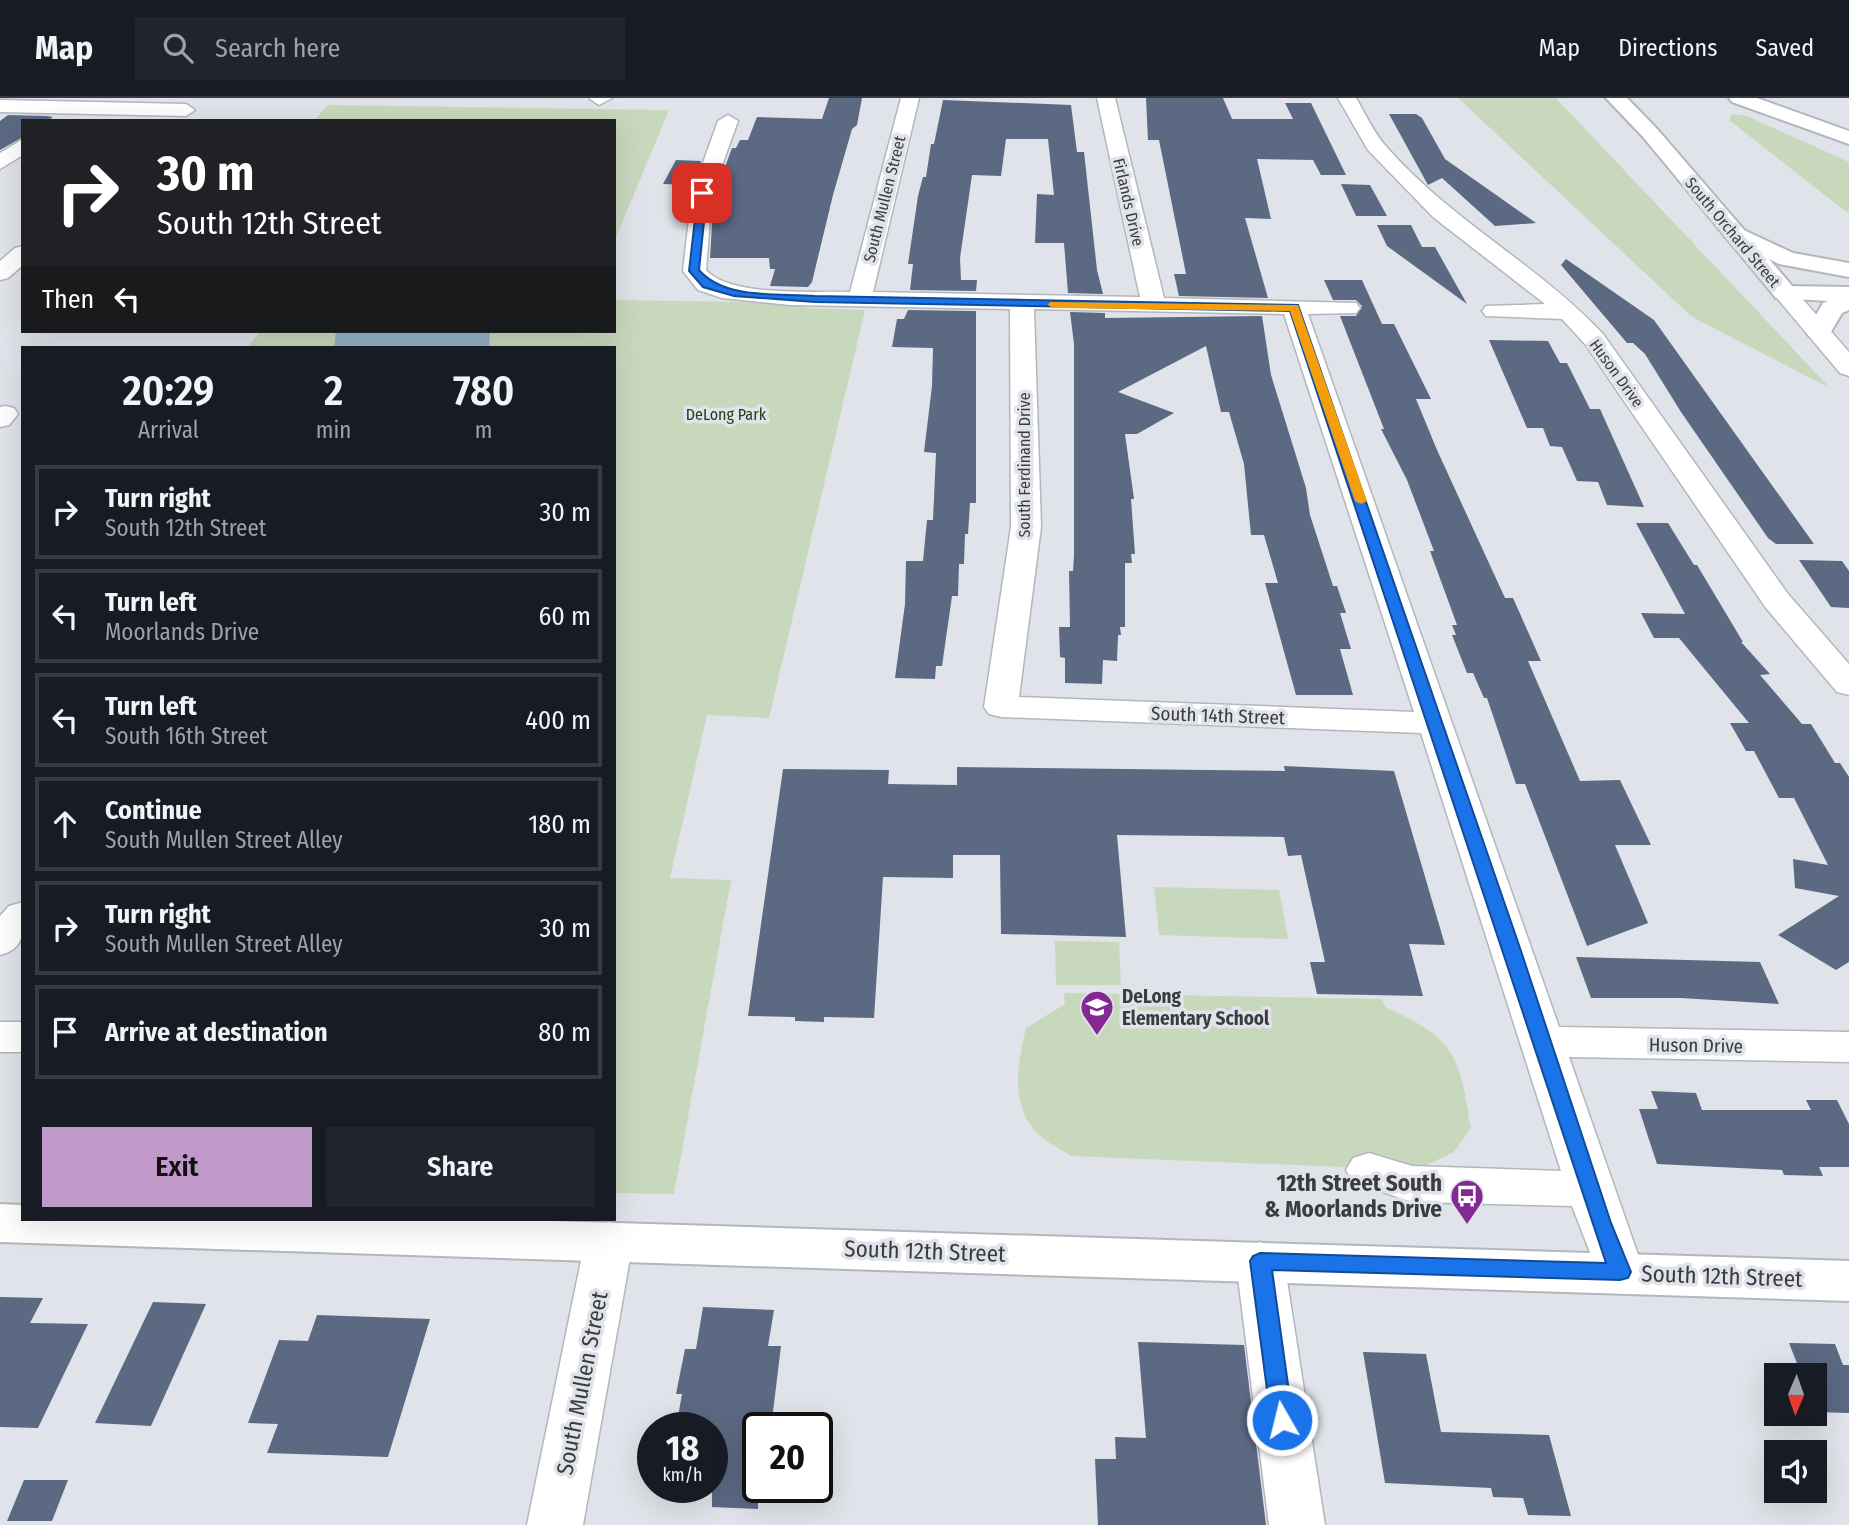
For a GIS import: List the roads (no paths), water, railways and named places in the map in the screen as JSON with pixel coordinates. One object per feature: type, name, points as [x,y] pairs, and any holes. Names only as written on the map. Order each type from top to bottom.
[{"type":"main road","name":"South Orchard Street","points":[[1616,98],[1651,134],[1785,293]]},
{"type":"main road","points":[[1739,98],[1849,138]]},
{"type":"main road","points":[[1770,98],[1849,123]]},
{"type":"main road","points":[[1733,232],[1787,259],[1849,272]]},
{"type":"main road","points":[[1767,272],[1849,272]]},
{"type":"main road","points":[[1785,293],[1849,293]]},
{"type":"main road","points":[[1819,332],[1832,308],[1849,302]]},
{"type":"main road","name":"South 12th Street","points":[[0,1223],[97,1223],[1849,1281]]},
{"type":"street","name":"South Mullen Street","points":[[860,299],[910,98]]},
{"type":"street","name":"Firlands Drive","points":[[1106,98],[1154,306]]},
{"type":"street","name":"Huson Drive","points":[[1347,98],[1375,146],[1441,212],[1570,312],[1618,371],[1683,469],[1777,601],[1849,685]]},
{"type":"street","points":[[0,106],[71,107],[180,115]]},
{"type":"street","points":[[56,119],[71,107]]},
{"type":"street","points":[[728,121],[702,193],[694,271],[706,285],[748,295],[1022,304],[1348,308]]},
{"type":"street","points":[[0,163],[21,147]]},
{"type":"street","points":[[0,273],[21,255]]},
{"type":"street","points":[[0,279],[21,279]]},
{"type":"street","name":"South Orchard Street","points":[[1785,293],[1849,368]]},
{"type":"street","name":"South Ferdinand Drive","points":[[1001,707],[1026,527],[1022,304]]},
{"type":"street","points":[[1294,308],[1542,1042],[1589,1189],[1620,1272]]},
{"type":"street","points":[[1494,312],[1570,312]]},
{"type":"street","name":"South 14th Street","points":[[1001,707],[1434,723]]},
{"type":"street","points":[[0,942],[21,917]]},
{"type":"street","points":[[0,1037],[21,1037]]},
{"type":"street","name":"Huson Drive","points":[[1542,1042],[1849,1047]]},
{"type":"street","points":[[1369,1171],[1412,1184],[1589,1189]]},
{"type":"street","name":"South Mullen Street","points":[[555,1525],[609,1241]]},
{"type":"street","points":[[1260,1261],[1297,1525]]},
{"type":"water","points":[[336,333],[490,333],[489,346],[334,346]]},
{"type":"place","name":"DeLong Elementary School","points":[[1097,1037]]},
{"type":"place","name":"12th Street South & Moorlands Drive","points":[[1467,1226]]},
{"type":"park label","name":"DeLong Park","points":[[726,414]]}]
